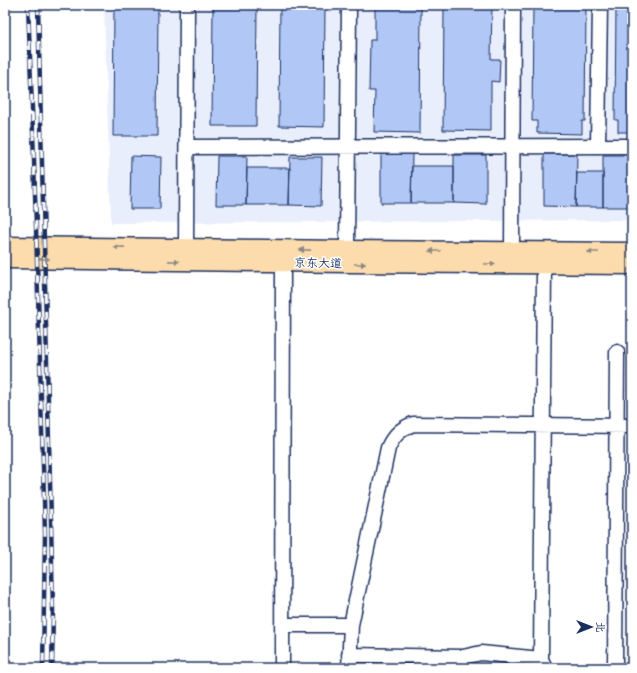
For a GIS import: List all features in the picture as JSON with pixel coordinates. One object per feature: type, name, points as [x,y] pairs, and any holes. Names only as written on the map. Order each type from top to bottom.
[{"type":"main road","name":"京东大道","points":[[5,246],[632,252]]},
{"type":"main road","name":"京东大道","points":[[5,259],[632,265]]},
{"type":"street","points":[[186,248],[187,5]]},
{"type":"street","points":[[347,250],[349,5]]},
{"type":"street","points":[[512,251],[513,5]]},
{"type":"street","points":[[598,146],[600,5]]},
{"type":"street","points":[[186,147],[632,146]]},
{"type":"street","points":[[282,668],[283,262]]},
{"type":"street","points":[[544,265],[543,425],[543,664],[481,653],[464,657],[349,662],[351,625],[388,448],[394,437],[412,424],[543,425],[632,426]]},
{"type":"street","points":[[615,668],[616,352]]},
{"type":"street","points":[[282,625],[351,625]]},
{"type":"shaded area","points":[[104,5],[632,5],[632,220],[111,223]]},
{"type":"building","points":[[114,5],[158,5],[157,136],[113,136]]},
{"type":"building","points":[[213,5],[257,5],[256,126],[212,126]]},
{"type":"building","points":[[280,5],[325,5],[324,127],[279,126]]},
{"type":"building","points":[[375,5],[421,5],[420,133],[374,132],[375,91],[369,91],[370,40],[375,40]]},
{"type":"building","points":[[444,5],[492,5],[491,59],[500,59],[499,82],[491,81],[491,131],[443,130]]},
{"type":"building","points":[[533,5],[586,5],[585,121],[582,121],[582,134],[537,133],[537,121],[532,121]]},
{"type":"building","points":[[616,5],[632,5],[632,132],[618,132],[618,120],[615,120]]},
{"type":"building","points":[[381,154],[412,154],[411,203],[381,203]]},
{"type":"building","points":[[544,154],[577,154],[576,207],[544,206]]},
{"type":"building","points":[[454,155],[486,155],[486,204],[454,203]]},
{"type":"building","points":[[603,155],[632,155],[632,207],[603,207]]},
{"type":"building","points":[[131,156],[161,157],[160,209],[130,209]]},
{"type":"building","points":[[217,156],[247,156],[246,205],[216,205]]},
{"type":"building","points":[[290,157],[322,157],[321,206],[289,205]]},
{"type":"building","points":[[412,166],[454,166],[454,203],[411,203]]},
{"type":"building","points":[[247,168],[290,168],[289,205],[246,205]]},
{"type":"building","points":[[577,173],[603,173],[603,207],[576,207]]},
{"type":"railway","points":[[28,5],[45,533],[43,668]]},
{"type":"railway","points":[[38,5],[53,610],[52,668]]}]
